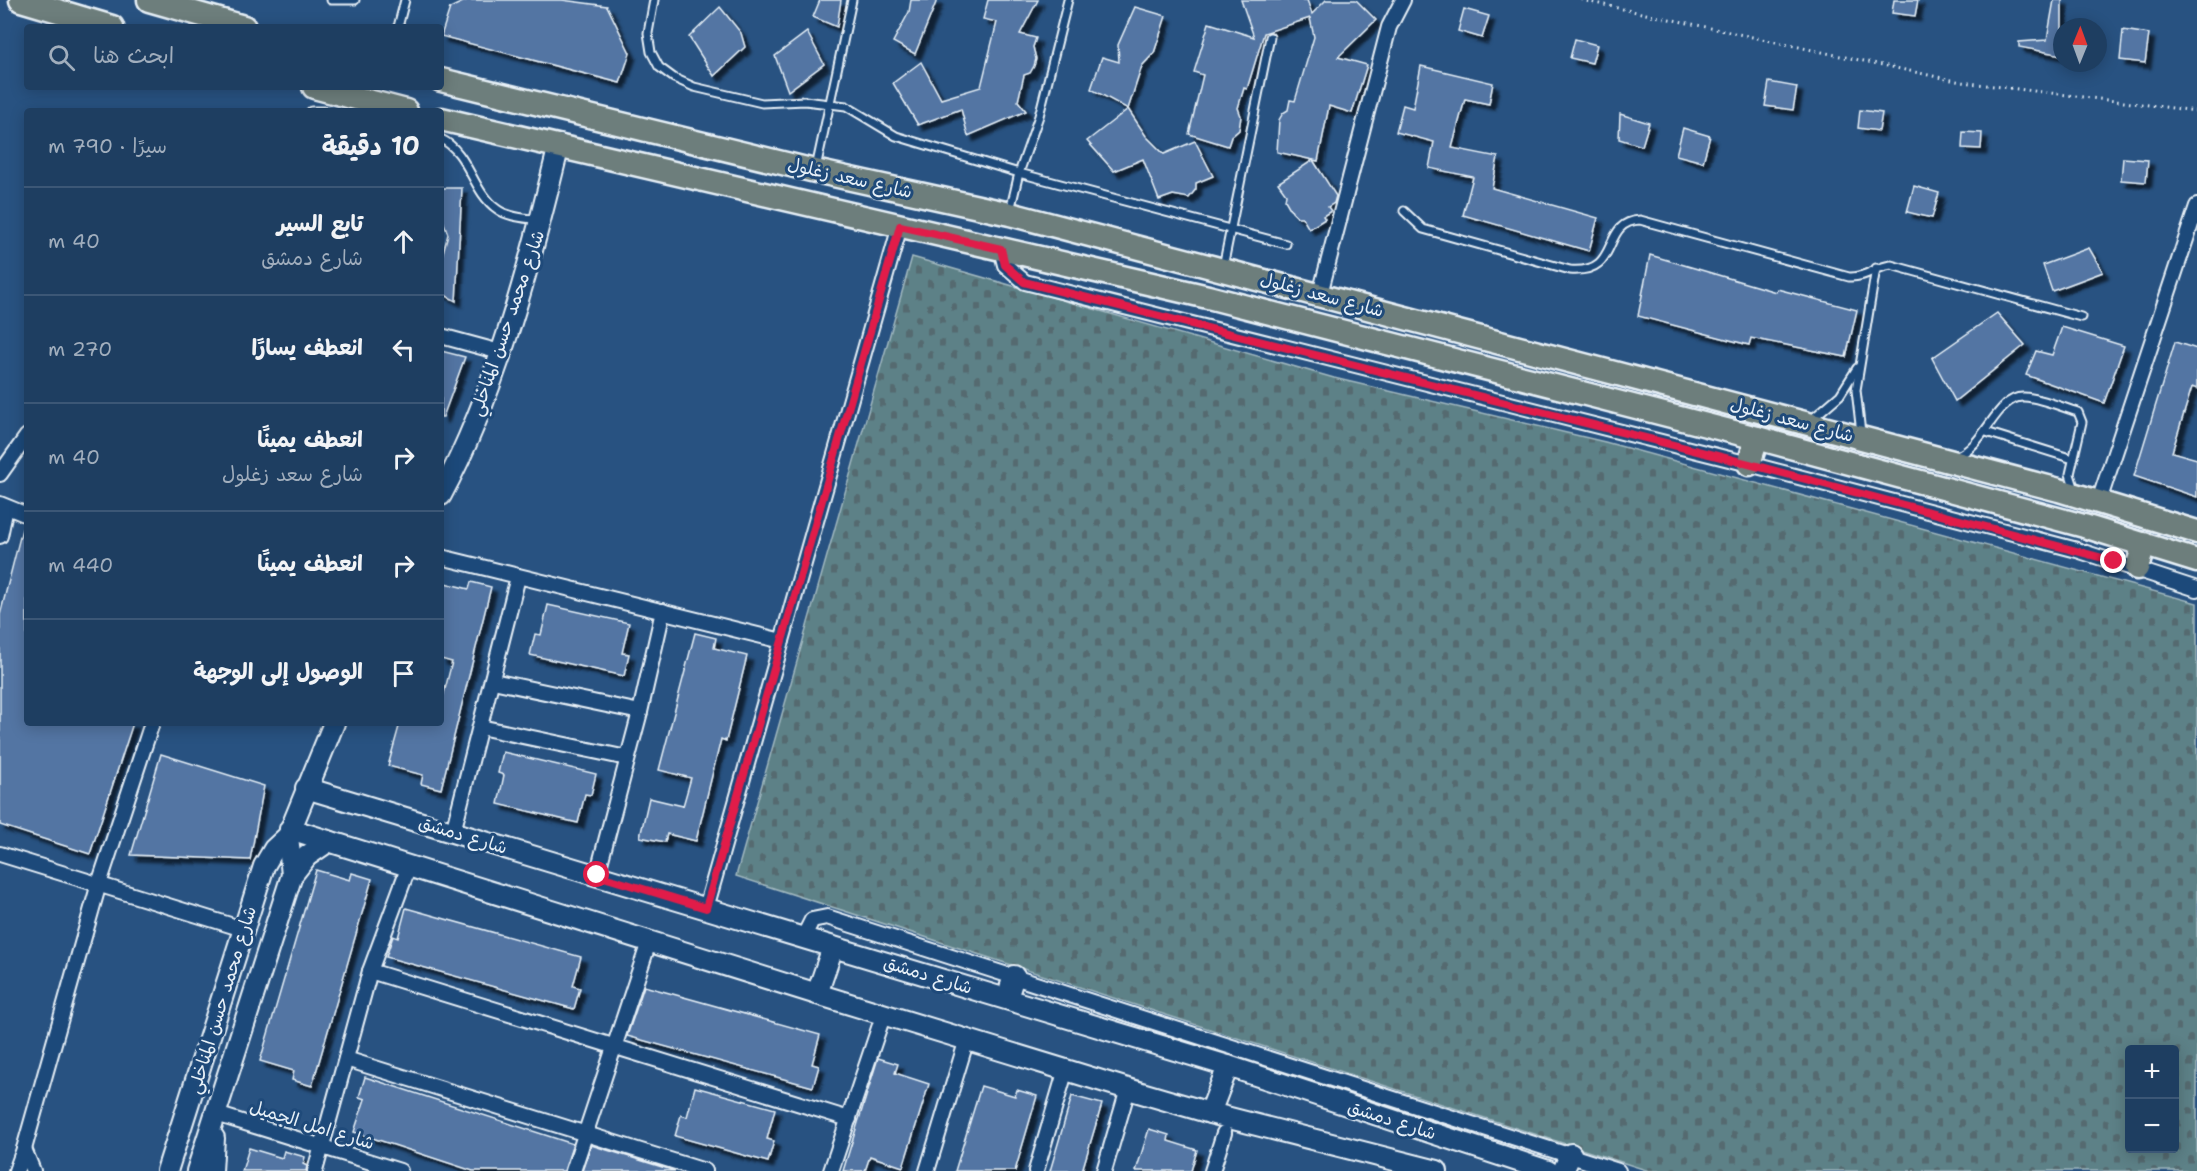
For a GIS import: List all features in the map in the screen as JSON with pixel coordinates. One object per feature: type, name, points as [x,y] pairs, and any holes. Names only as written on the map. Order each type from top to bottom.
[{"type":"main road","points":[[21,0],[102,24]]},
{"type":"main road","points":[[152,0],[234,24]]},
{"type":"main road","name":"شارع سعد زغلول","points":[[444,81],[815,171],[1010,214],[2092,499],[2197,532]]},
{"type":"main road","points":[[326,90],[394,108]]},
{"type":"main road","name":"شارع سعد زغلول","points":[[444,120],[1208,297],[1757,438],[2073,523],[2197,561]]},
{"type":"main road","points":[[1497,370],[1503,344]]},
{"type":"main road","points":[[1749,464],[1757,438]]},
{"type":"main road","points":[[2137,568],[2144,544]]},
{"type":"street","points":[[1320,294],[1344,192],[1389,27],[1402,0]]},
{"type":"street","name":"شارع محمد حسن المناخلي","points":[[444,489],[463,450],[500,352],[541,221],[559,145]]},
{"type":"street","points":[[2092,499],[2197,206]]},
{"type":"street","points":[[706,908],[900,226]]},
{"type":"street","points":[[1001,249],[1005,265],[1024,282],[2077,549],[2197,589]]},
{"type":"street","points":[[444,337],[500,352]]},
{"type":"street","points":[[0,474],[24,440]]},
{"type":"street","points":[[0,536],[3,506],[24,514]]},
{"type":"street","points":[[444,558],[782,641]]},
{"type":"street","points":[[453,832],[518,577]]},
{"type":"street","points":[[597,875],[640,712],[663,612]]},
{"type":"street","points":[[493,681],[640,712]]},
{"type":"street","points":[[16,1171],[98,887],[151,726]]},
{"type":"street","name":"شارع محمد حسن المناخلي","points":[[167,1171],[264,866],[274,849],[289,833],[333,726]]},
{"type":"street","points":[[480,728],[627,758]]},
{"type":"street","name":"شارع دمشق","points":[[306,788],[1228,1065],[1548,1171]]},
{"type":"street","name":"شارع محمد حسن المناخلي","points":[[197,1171],[212,1117],[292,875],[289,833]]},
{"type":"street","name":"شارع دمشق","points":[[289,833],[329,841],[1128,1089],[1210,1113],[1437,1171]]},
{"type":"street","points":[[292,875],[307,856],[329,841]]},
{"type":"street","points":[[0,854],[98,887],[243,929]]},
{"type":"street","points":[[315,1171],[370,971],[409,866]]},
{"type":"street","points":[[803,938],[812,920],[827,917],[1014,976],[1567,1163],[1618,1171]]},
{"type":"street","points":[[573,1171],[649,942]]},
{"type":"street","points":[[817,994],[833,946]]},
{"type":"street","points":[[370,971],[849,1119]]},
{"type":"street","points":[[1007,998],[1014,976]]},
{"type":"street","points":[[223,996],[249,1004]]},
{"type":"street","points":[[831,1171],[884,1013]]},
{"type":"street","points":[[927,1171],[967,1039]]},
{"type":"street","points":[[346,1059],[705,1171]]},
{"type":"street","points":[[1210,1113],[1228,1065]]},
{"type":"street","points":[[1036,1171],[1066,1069]]},
{"type":"street","points":[[1104,1171],[1128,1089]]},
{"type":"street","points":[[212,1117],[215,1142],[212,1171]]},
{"type":"street","name":"شارع امل الجميل","points":[[212,1117],[400,1171]]},
{"type":"street","points":[[1212,1171],[1224,1133]]},
{"type":"street","points":[[24,1149],[33,1171]]},
{"type":"lane","points":[[331,0],[355,0]]},
{"type":"lane","points":[[399,24],[405,0]]},
{"type":"lane","points":[[654,0],[648,33],[651,52],[659,67],[674,78],[694,87],[762,103],[830,103],[846,106],[896,136],[1019,173],[1286,244]]},
{"type":"lane","points":[[815,171],[852,0]]},
{"type":"lane","points":[[1010,214],[1019,173],[1039,116],[1068,0]]},
{"type":"lane","points":[[1223,269],[1233,229],[1270,37]]},
{"type":"lane","points":[[444,141],[454,148],[485,197],[499,211],[541,221]]},
{"type":"lane","points":[[1404,211],[1423,229],[1570,270],[1589,269],[1597,265],[1605,259],[1620,227],[1640,220],[1849,277],[1866,275],[1876,268],[1899,266],[2081,317]]},
{"type":"lane","points":[[1863,439],[1856,406],[1861,357],[1876,268]]},
{"type":"lane","points":[[1807,423],[1840,395],[1856,371],[1861,357]]},
{"type":"lane","points":[[1938,458],[1960,455],[1969,450],[1986,432],[2006,403],[2016,397],[2027,397],[2078,412],[2082,422],[2070,474],[2071,482],[2092,499]]},
{"type":"lane","points":[[1986,432],[2073,459]]},
{"type":"path","points":[[1581,0],[1961,82],[2197,111]]},
{"type":"green space","points":[[912,257],[1334,378],[1605,442],[2197,603],[2197,1171],[1649,1171],[736,876]]},
{"type":"building","points":[[467,0],[562,0],[607,6],[630,53],[620,83],[444,37],[444,27],[450,8]]},
{"type":"building","points":[[820,0],[841,0],[837,27],[813,17]]},
{"type":"building","points":[[911,0],[937,0],[915,54],[893,42],[909,12]]},
{"type":"building","points":[[988,0],[1038,0],[1020,34],[1036,38],[1033,47],[1036,59],[1034,66],[1030,73],[1024,75],[1018,101],[1026,111],[968,136],[961,109],[918,125],[893,83],[921,62],[941,99],[981,87],[997,22],[983,19]]},
{"type":"building","points":[[1241,0],[1307,0],[1312,14],[1326,0],[1356,0],[1376,20],[1338,57],[1367,65],[1352,113],[1329,106],[1318,161],[1277,152],[1279,120],[1288,110],[1290,100],[1295,101],[1314,37],[1310,18],[1264,33],[1247,89],[1244,88],[1238,108],[1241,116],[1239,130],[1231,137],[1228,146],[1189,134],[1203,75],[1194,72],[1209,23],[1254,37]]},
{"type":"building","points":[[1894,0],[1918,0],[1915,16],[1892,13]]},
{"type":"building","points":[[2054,0],[2062,0],[2062,18],[2053,18],[2053,53],[2019,47],[2019,42],[2047,40]]},
{"type":"building","points":[[720,7],[741,33],[745,47],[714,76],[689,37]]},
{"type":"building","points":[[1135,7],[1166,16],[1154,53],[1142,66],[1128,109],[1091,89],[1102,57],[1119,62],[1118,45]]},
{"type":"building","points":[[1464,9],[1489,16],[1482,38],[1458,31]]},
{"type":"building","points":[[2123,30],[2149,34],[2145,63],[2120,60]]},
{"type":"building","points":[[807,32],[824,64],[788,91],[775,56]]},
{"type":"building","points":[[1575,39],[1597,45],[1592,63],[1570,58]]},
{"type":"building","points":[[1421,66],[1493,83],[1489,104],[1465,99],[1452,148],[1498,157],[1492,188],[1598,218],[1589,251],[1463,215],[1473,177],[1429,168],[1434,142],[1396,132],[1403,105],[1413,108]]},
{"type":"building","points":[[1769,82],[1797,87],[1793,110],[1765,106]]},
{"type":"building","points":[[1128,109],[1146,136],[1164,154],[1195,141],[1213,176],[1196,183],[1196,189],[1189,198],[1173,195],[1159,200],[1143,159],[1114,171],[1087,141]]},
{"type":"building","points":[[1860,110],[1882,113],[1879,131],[1858,128]]},
{"type":"building","points":[[1620,114],[1649,123],[1642,146],[1619,139]]},
{"type":"building","points":[[1683,128],[1710,136],[1703,162],[1676,155]]},
{"type":"building","points":[[1963,132],[1982,133],[1981,149],[1962,148]]},
{"type":"building","points":[[2123,158],[2148,160],[2146,182],[2121,180]]},
{"type":"building","points":[[1313,160],[1336,196],[1334,203],[1328,207],[1331,211],[1323,216],[1325,219],[1309,229],[1302,217],[1297,217],[1292,212],[1285,200],[1286,194],[1278,183]]},
{"type":"building","points":[[1914,186],[1939,193],[1932,218],[1907,212]]},
{"type":"building","points":[[444,188],[462,188],[456,301],[444,295],[444,249],[448,234],[444,223]]},
{"type":"building","points":[[2089,248],[2103,272],[2052,291],[2043,265]]},
{"type":"building","points":[[1650,255],[1776,292],[1777,289],[1857,310],[1846,357],[1751,338],[1749,345],[1638,316]]},
{"type":"building","points":[[1997,313],[2025,345],[1955,401],[1932,358]]},
{"type":"building","points":[[2062,327],[2124,346],[2104,403],[2026,375],[2036,351],[2052,355]]},
{"type":"building","points":[[2175,342],[2197,349],[2197,389],[2192,387],[2172,452],[2197,459],[2197,497],[2134,476]]},
{"type":"building","points":[[444,352],[465,357],[444,414]]},
{"type":"building","points":[[22,529],[24,529],[24,726],[132,726],[90,854],[0,825],[0,615]]},
{"type":"building","points":[[471,582],[491,587],[441,789],[421,784],[423,775],[388,766],[399,726],[444,726],[444,693],[452,662],[444,660],[444,583],[469,589]]},
{"type":"building","points":[[548,605],[629,623],[622,653],[629,654],[624,676],[530,655],[535,634],[541,635]]},
{"type":"building","points":[[695,633],[716,638],[714,648],[747,656],[726,741],[721,739],[696,841],[667,834],[665,842],[640,837],[649,798],[683,806],[691,778],[659,770]]},
{"type":"building","points":[[503,752],[596,774],[591,795],[585,794],[578,823],[498,804],[504,775],[498,773]]},
{"type":"building","points":[[161,754],[264,786],[250,860],[131,855]]},
{"type":"building","points":[[316,870],[350,880],[352,873],[372,879],[312,1086],[292,1080],[294,1071],[260,1061]]},
{"type":"building","points":[[406,908],[581,957],[573,986],[580,988],[574,1009],[386,957],[393,936],[398,938]]},
{"type":"building","points":[[644,986],[820,1035],[812,1064],[819,1066],[813,1087],[627,1036]]},
{"type":"building","points":[[878,1058],[898,1064],[895,1073],[929,1084],[903,1167],[870,1156],[865,1171],[843,1171]]},
{"type":"building","points":[[365,1077],[573,1144],[564,1171],[473,1171],[354,1132],[365,1099],[359,1097]]},
{"type":"building","points":[[981,1086],[1015,1096],[1017,1090],[1037,1096],[1015,1171],[955,1171]]},
{"type":"building","points":[[695,1087],[775,1109],[767,1139],[774,1141],[768,1162],[675,1136],[681,1115],[687,1117]]},
{"type":"building","points":[[1072,1096],[1102,1104],[1082,1171],[1050,1171]]},
{"type":"building","points":[[1149,1129],[1169,1135],[1168,1141],[1197,1150],[1191,1171],[1136,1171]]},
{"type":"building","points":[[591,1145],[675,1171],[582,1171]]},
{"type":"building","points":[[249,1148],[282,1158],[284,1151],[305,1157],[303,1164],[307,1166],[306,1171],[242,1171]]},
{"type":"route","points":[[597,875],[706,908],[900,226],[1001,249],[1005,265],[1010,272],[1024,282],[1749,464],[2077,549],[2114,561]]}]
